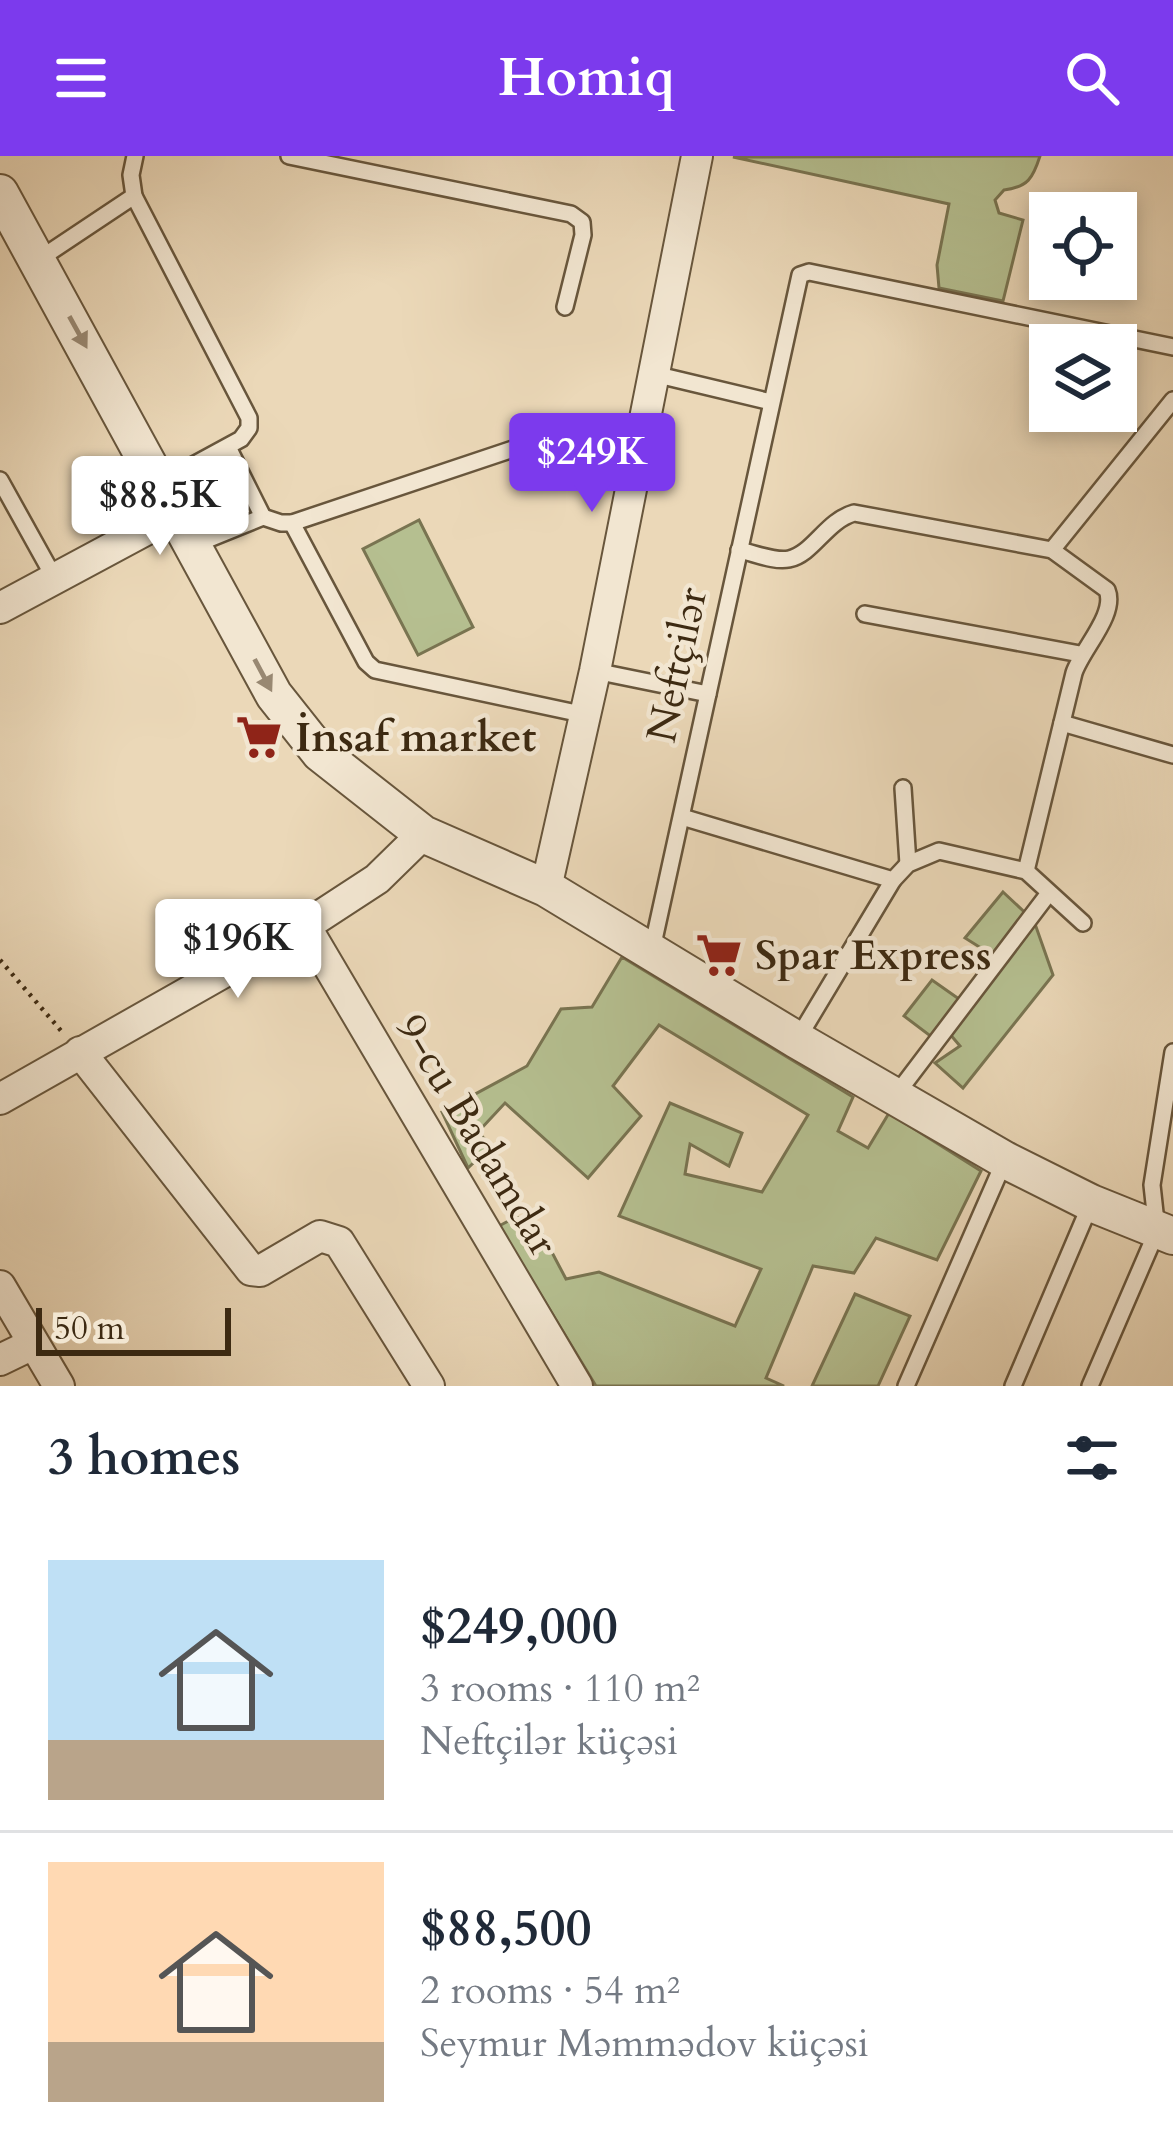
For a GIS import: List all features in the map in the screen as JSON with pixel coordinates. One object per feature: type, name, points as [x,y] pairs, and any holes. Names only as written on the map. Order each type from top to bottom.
[{"type":"street","points":[[546,887],[596,671],[698,156]]},
{"type":"street","points":[[0,193],[274,695],[320,753],[423,834],[546,887],[796,1040],[1005,1160],[1165,1234]]},
{"type":"street","points":[[0,608],[177,514]]},
{"type":"street","points":[[0,1099],[304,926],[377,879],[423,834]]},
{"type":"street","name":"9-cu Badamdar","points":[[304,926],[577,1386]]},
{"type":"street","points":[[80,1052],[251,1270],[260,1271],[320,1236],[339,1242],[429,1386]]},
{"type":"street","points":[[0,1286],[59,1386]]},
{"type":"street","points":[[0,1360],[33,1344]]},
{"type":"lane","points":[[135,156],[130,175],[134,196],[249,418],[242,439],[228,447],[177,514]]},
{"type":"lane","points":[[289,156],[571,214],[582,222],[583,235],[565,307]]},
{"type":"lane","points":[[38,260],[134,196]]},
{"type":"lane","name":"Neftçilər","points":[[651,951],[800,275],[809,272],[1173,347]]},
{"type":"lane","points":[[654,374],[771,402]]},
{"type":"lane","points":[[1052,550],[1173,400]]},
{"type":"lane","points":[[177,514],[263,517],[292,523],[525,445],[574,448],[637,461]]},
{"type":"lane","points":[[228,447],[263,517]]},
{"type":"lane","points":[[0,480],[55,578]]},
{"type":"lane","points":[[739,550],[785,561],[799,555],[838,518],[854,513],[1052,550],[1107,590],[1111,599],[1080,654],[1026,872]]},
{"type":"lane","points":[[292,523],[366,662],[375,670],[586,715]]},
{"type":"lane","points":[[865,614],[1080,654]]},
{"type":"lane","points":[[596,671],[708,694]]},
{"type":"lane","points":[[1062,723],[1173,755]]},
{"type":"lane","points":[[903,788],[908,864]]},
{"type":"lane","points":[[682,817],[893,880]]},
{"type":"lane","points":[[796,1040],[893,880],[908,864],[939,851],[1026,872],[1083,923]]},
{"type":"lane","points":[[895,1097],[1049,892]]},
{"type":"lane","points":[[1090,1386],[1165,1234],[1152,1185],[1173,1052]]},
{"type":"lane","points":[[906,1386],[1005,1160]]},
{"type":"lane","points":[[1013,1386],[1091,1203]]},
{"type":"path","points":[[0,960],[80,1052]]},
{"type":"green space","points":[[1040,156],[1028,180],[1004,190],[995,200],[999,213],[1023,220],[1003,301],[939,288],[937,265],[949,204],[733,157]]},
{"type":"green space","points":[[419,520],[473,627],[418,655],[363,549]]},
{"type":"green space","points":[[1003,892],[1034,921],[1053,975],[963,1088],[935,1063],[960,1046],[949,1033],[937,1041],[904,1016],[932,980],[959,999],[984,989],[989,953],[965,938]]},
{"type":"green space","points":[[622,957],[853,1097],[838,1131],[868,1148],[889,1113],[981,1171],[937,1260],[876,1238],[854,1273],[813,1266],[766,1378],[784,1386],[596,1386],[499,1226],[516,1217],[537,1224],[566,1279],[599,1272],[735,1326],[761,1269],[619,1216],[670,1103],[742,1133],[729,1166],[690,1144],[685,1174],[762,1192],[808,1115],[659,1025],[613,1086],[641,1116],[588,1178],[505,1103],[478,1132],[491,1146],[468,1168],[442,1112],[527,1066],[561,1009],[592,1007]]},
{"type":"green space","points":[[855,1294],[910,1316],[878,1386],[812,1386]]},
{"type":"place","name":"İnsaf market","points":[[259,737]]},
{"type":"place","name":"Spar Express","points":[[719,955]]}]
